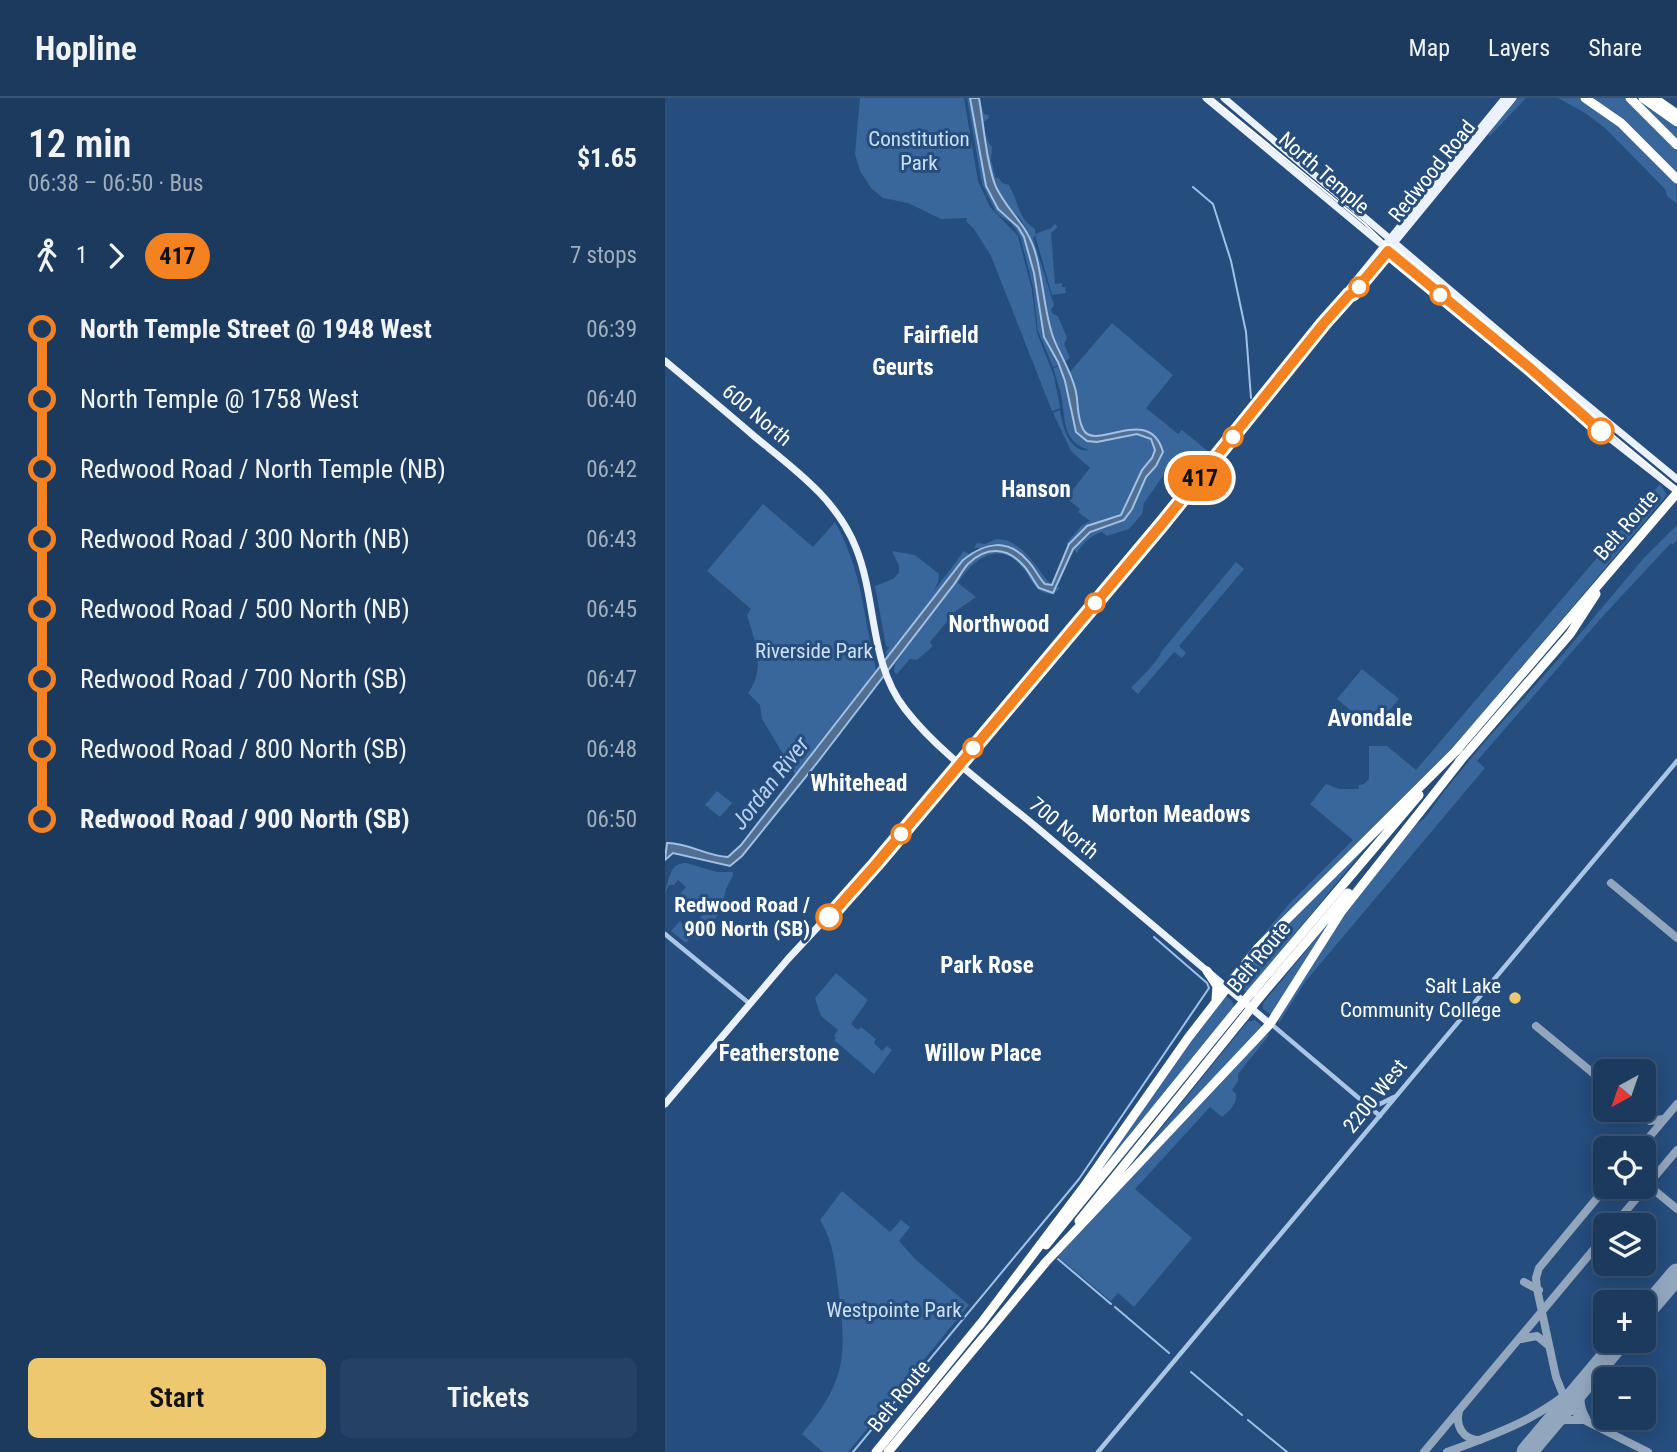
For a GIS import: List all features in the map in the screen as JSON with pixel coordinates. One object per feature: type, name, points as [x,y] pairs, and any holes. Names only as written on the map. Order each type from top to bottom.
[{"type":"highway","points":[[1585,98],[1621,123],[1677,179]]},
{"type":"highway","points":[[1630,98],[1677,146]]},
{"type":"highway","points":[[1643,98],[1677,122]]},
{"type":"highway","points":[[1654,98],[1677,114]]},
{"type":"highway","points":[[1661,98],[1677,108]]},
{"type":"highway","name":"Belt Route","points":[[876,1452],[1459,748],[1675,497]]},
{"type":"highway","name":"Belt Route","points":[[1256,995],[1570,634],[1597,593],[1675,497]]},
{"type":"highway","points":[[979,1326],[1083,1188],[1214,1004],[1257,950],[1459,748]]},
{"type":"highway","points":[[1044,1265],[1270,1024],[1341,912],[1461,760]]},
{"type":"highway","points":[[1207,971],[1218,990],[1214,1004]]},
{"type":"highway","name":"Belt Route","points":[[888,1452],[1044,1265],[1240,1014]]},
{"type":"main road","name":"North Temple","points":[[1206,98],[1530,368],[1675,497]]},
{"type":"main road","name":"North Temple","points":[[1224,98],[1677,479]]},
{"type":"main road","name":"Redwood Road","points":[[1393,241],[1504,98]]},
{"type":"main road","name":"Redwood Road","points":[[665,1104],[750,1004],[859,884],[961,763],[1162,524],[1349,295],[1349,289],[1393,241],[1513,98]]},
{"type":"main road","name":"600 North","points":[[665,361],[825,498]]},
{"type":"main road","name":"700 North","points":[[825,498],[845,526],[860,559],[882,662],[887,677],[906,711],[961,763],[1270,1024]]},
{"type":"street","name":"2200 West","points":[[1098,1452],[1677,761]]},
{"type":"street","points":[[665,934],[750,1004]]},
{"type":"street","name":"700 North","points":[[1270,1024],[1380,1116]]},
{"type":"street","points":[[1356,1096],[1380,1104],[1399,1093]]},
{"type":"green space","name":"Constitution Park","points":[[860,98],[964,98],[978,181],[990,207],[1018,236],[1032,290],[1037,333],[1054,376],[1060,408],[1052,411],[991,256],[966,221],[967,218],[941,219],[908,203],[883,198],[871,188],[860,171],[855,154]]},
{"type":"green space","points":[[967,98],[970,98],[986,186],[998,209],[1018,227],[1030,255],[1043,337],[1059,365],[1053,367],[1038,331],[1033,287],[1020,236],[1011,223],[996,212],[982,184]]},
{"type":"green space","points":[[979,98],[984,114],[989,118],[984,122],[987,139],[992,147],[991,160],[998,187],[998,177],[1002,183],[1009,185],[1025,221],[1035,229],[1035,234],[1055,224],[1058,227],[1051,233],[1055,284],[1062,283],[1066,293],[1052,295],[1035,235],[1033,238],[1054,305],[1051,310],[1058,316],[1067,338],[1064,344],[1070,358],[1064,362],[1052,333],[1036,253],[1029,234],[1021,220],[1003,200],[994,183]]},
{"type":"green space","points":[[1518,98],[1526,98],[1490,136],[1488,135]]},
{"type":"green space","points":[[1558,98],[1579,98],[1605,114],[1676,182],[1677,204],[1605,128]]},
{"type":"green space","points":[[1592,98],[1626,98],[1665,136],[1677,152],[1677,175],[1613,112]]},
{"type":"green space","points":[[1635,98],[1677,128],[1677,141]]},
{"type":"green space","points":[[1112,323],[1173,375],[1146,408],[1178,434],[1182,430],[1210,453],[1192,475],[1174,460],[1144,503],[1142,514],[1129,529],[1107,536],[1102,532],[1085,543],[1077,553],[1073,549],[1087,535],[1098,529],[1093,524],[1068,546],[1066,544],[1081,526],[1090,521],[1066,498],[1090,468],[1071,451],[1053,413],[1060,410],[1065,431],[1072,444],[1077,448],[1089,450],[1080,446],[1069,435],[1053,368],[1060,366],[1070,399],[1071,415],[1084,432],[1069,373]]},
{"type":"green space","points":[[1660,484],[1667,495],[1446,756],[1231,977],[1227,978],[1290,903],[1353,840],[1310,804],[1326,784],[1339,789],[1359,789],[1359,785],[1369,779],[1369,746],[1387,746],[1416,770]]},
{"type":"green space","name":"Riverside Park","points":[[763,504],[813,547],[835,522],[857,577],[876,670],[795,774],[762,719],[760,705],[748,693],[757,675],[758,665],[756,645],[747,615],[751,609],[707,571]]},
{"type":"green space","points":[[1677,525],[1677,540],[1673,545],[1671,543],[1603,616],[1477,761],[1485,768],[1305,982],[1279,1023],[1278,1016],[1332,929],[1412,828],[1425,818],[1488,738],[1643,559]]},
{"type":"green space","points":[[996,539],[1006,540],[1022,550],[1052,585],[1045,584],[1029,560],[1015,550],[1000,547],[974,548],[977,543],[985,544]]},
{"type":"green space","points":[[892,551],[915,555],[939,574],[933,592],[964,551],[970,555],[887,658],[886,652],[889,648],[886,646],[875,586],[893,579],[899,573],[899,566]]},
{"type":"green space","points":[[994,551],[1011,553],[1030,573],[1035,584],[1053,593],[1057,587],[1060,588],[1054,594],[1041,591],[1033,584],[1019,564],[1002,554],[993,554],[977,561],[958,583],[976,597],[956,611],[930,642],[933,646],[917,660],[910,659],[897,674],[894,672],[895,664],[966,566],[979,555]]},
{"type":"green space","points":[[1236,562],[1244,569],[1179,646],[1186,653],[1182,658],[1174,652],[1138,694],[1131,688]]},
{"type":"green space","points":[[1362,669],[1399,699],[1373,729],[1337,699]]},
{"type":"green space","points":[[717,791],[732,803],[720,817],[705,805]]},
{"type":"green space","points":[[1376,835],[1248,991],[1241,991],[1234,986],[1274,936]]},
{"type":"green space","points":[[686,863],[717,872],[733,872],[733,875],[720,912],[698,940],[692,935],[686,943],[671,931],[680,921],[686,929],[691,929],[705,912],[695,900],[692,903],[680,894],[686,887],[678,880],[665,891],[673,868]]},
{"type":"green space","points":[[1332,919],[1271,1015],[1263,1009],[1263,1003]]},
{"type":"green space","points":[[836,973],[868,1000],[851,1024],[858,1030],[861,1027],[876,1039],[874,1043],[882,1051],[887,1046],[892,1050],[874,1074],[834,1040],[838,1030],[821,1016],[815,998]]},
{"type":"green space","points":[[1226,996],[1232,1001],[1234,1008],[1090,1184],[1204,1021]]},
{"type":"green space","points":[[1254,1019],[1263,1027],[1103,1200],[1248,1021]]},
{"type":"green space","points":[[1270,1034],[1238,1074],[1238,1081],[1232,1090],[1236,1094],[1236,1101],[1230,1110],[1222,1117],[1210,1107],[1135,1189],[1192,1238],[1134,1307],[1118,1293],[1111,1301],[1057,1256],[1264,1036]]},
{"type":"green space","name":"Westpointe Park","points":[[842,1191],[890,1232],[901,1220],[910,1227],[899,1241],[915,1259],[969,1305],[848,1452],[823,1452],[802,1434],[828,1398],[840,1366],[843,1331],[836,1269],[831,1244],[820,1220]]},
{"type":"shaded area","points":[[970,98],[979,98],[996,187],[1033,244],[1049,324],[1073,381],[1083,429],[1089,435],[1098,436],[1122,431],[1146,431],[1156,438],[1163,452],[1146,477],[1132,509],[1124,520],[1090,532],[1073,549],[1053,593],[1039,588],[1017,559],[1003,552],[982,554],[968,564],[817,763],[742,856],[730,866],[673,853],[665,860],[667,843],[728,857],[741,845],[963,560],[988,546],[1004,546],[1020,554],[1045,584],[1052,585],[1069,544],[1087,526],[1121,515],[1142,470],[1152,458],[1155,450],[1151,439],[1137,434],[1097,442],[1087,441],[1076,432],[1065,381],[1044,337],[1034,273],[1024,237],[1018,227],[998,209],[986,186]]},
{"type":"waterway","points":[[1193,187],[1213,204],[1231,261],[1246,332],[1251,398]]},
{"type":"waterway","points":[[853,1452],[1079,1179],[1209,988],[1207,983],[1154,937]]},
{"type":"waterway","points":[[1058,1259],[1111,1304]]},
{"type":"waterway","points":[[1115,1307],[1169,1353]]},
{"type":"waterway","points":[[1191,1372],[1242,1415]]},
{"type":"waterway","points":[[1248,1420],[1287,1452]]},
{"type":"taxiway","points":[[1611,883],[1677,938]]},
{"type":"taxiway","points":[[1536,1026],[1593,1073]]},
{"type":"taxiway","points":[[1650,1136],[1677,1104]]},
{"type":"taxiway","points":[[1656,1120],[1663,1119]]},
{"type":"taxiway","points":[[1624,1213],[1677,1150]]},
{"type":"taxiway","points":[[1656,1192],[1677,1209]]},
{"type":"taxiway","points":[[1596,1199],[1539,1268],[1537,1289],[1556,1377],[1564,1397],[1586,1421],[1648,1452]]},
{"type":"taxiway","points":[[1424,1452],[1593,1250]]},
{"type":"taxiway","points":[[1524,1282],[1539,1290]]},
{"type":"taxiway","points":[[1521,1339],[1537,1336],[1549,1346]]},
{"type":"taxiway","points":[[1447,1452],[1530,1418],[1565,1395],[1602,1364]]},
{"type":"taxiway","points":[[1586,1418],[1581,1399],[1587,1381]]},
{"type":"taxiway","points":[[1541,1436],[1552,1417],[1557,1401]]},
{"type":"taxiway","points":[[1459,1411],[1459,1427],[1469,1438],[1480,1440]]},
{"type":"taxiway","points":[[1547,1429],[1564,1420],[1584,1420]]},
{"type":"runway","points":[[1656,1299],[1677,1274]]},
{"type":"runway","points":[[1527,1452],[1610,1353]]},
{"type":"tram line","points":[[1212,98],[1365,224],[1411,268],[1677,488]]},
{"type":"bus line","name":"417","points":[[829,917],[1162,524],[1324,323],[1388,251],[1530,368],[1601,431]]},
{"type":"place","name":"Redwood Road / 900 North (SB)","points":[[829,917]]},
{"type":"place","name":"Salt Lake Community College","points":[[1515,998]]},
{"type":"district","name":"Fairfield","points":[[941,335]]},
{"type":"district","name":"Geurts","points":[[903,367]]},
{"type":"district","name":"Hanson","points":[[1036,489]]},
{"type":"district","name":"Northwood","points":[[999,624]]},
{"type":"district","name":"Avondale","points":[[1370,718]]},
{"type":"district","name":"Whitehead","points":[[859,783]]},
{"type":"district","name":"Morton Meadows","points":[[1171,814]]},
{"type":"district","name":"Park Rose","points":[[987,965]]},
{"type":"district","name":"Featherstone","points":[[779,1053]]},
{"type":"district","name":"Willow Place","points":[[983,1053]]},
{"type":"water label","name":"Jordan River","points":[[770,783]]}]
